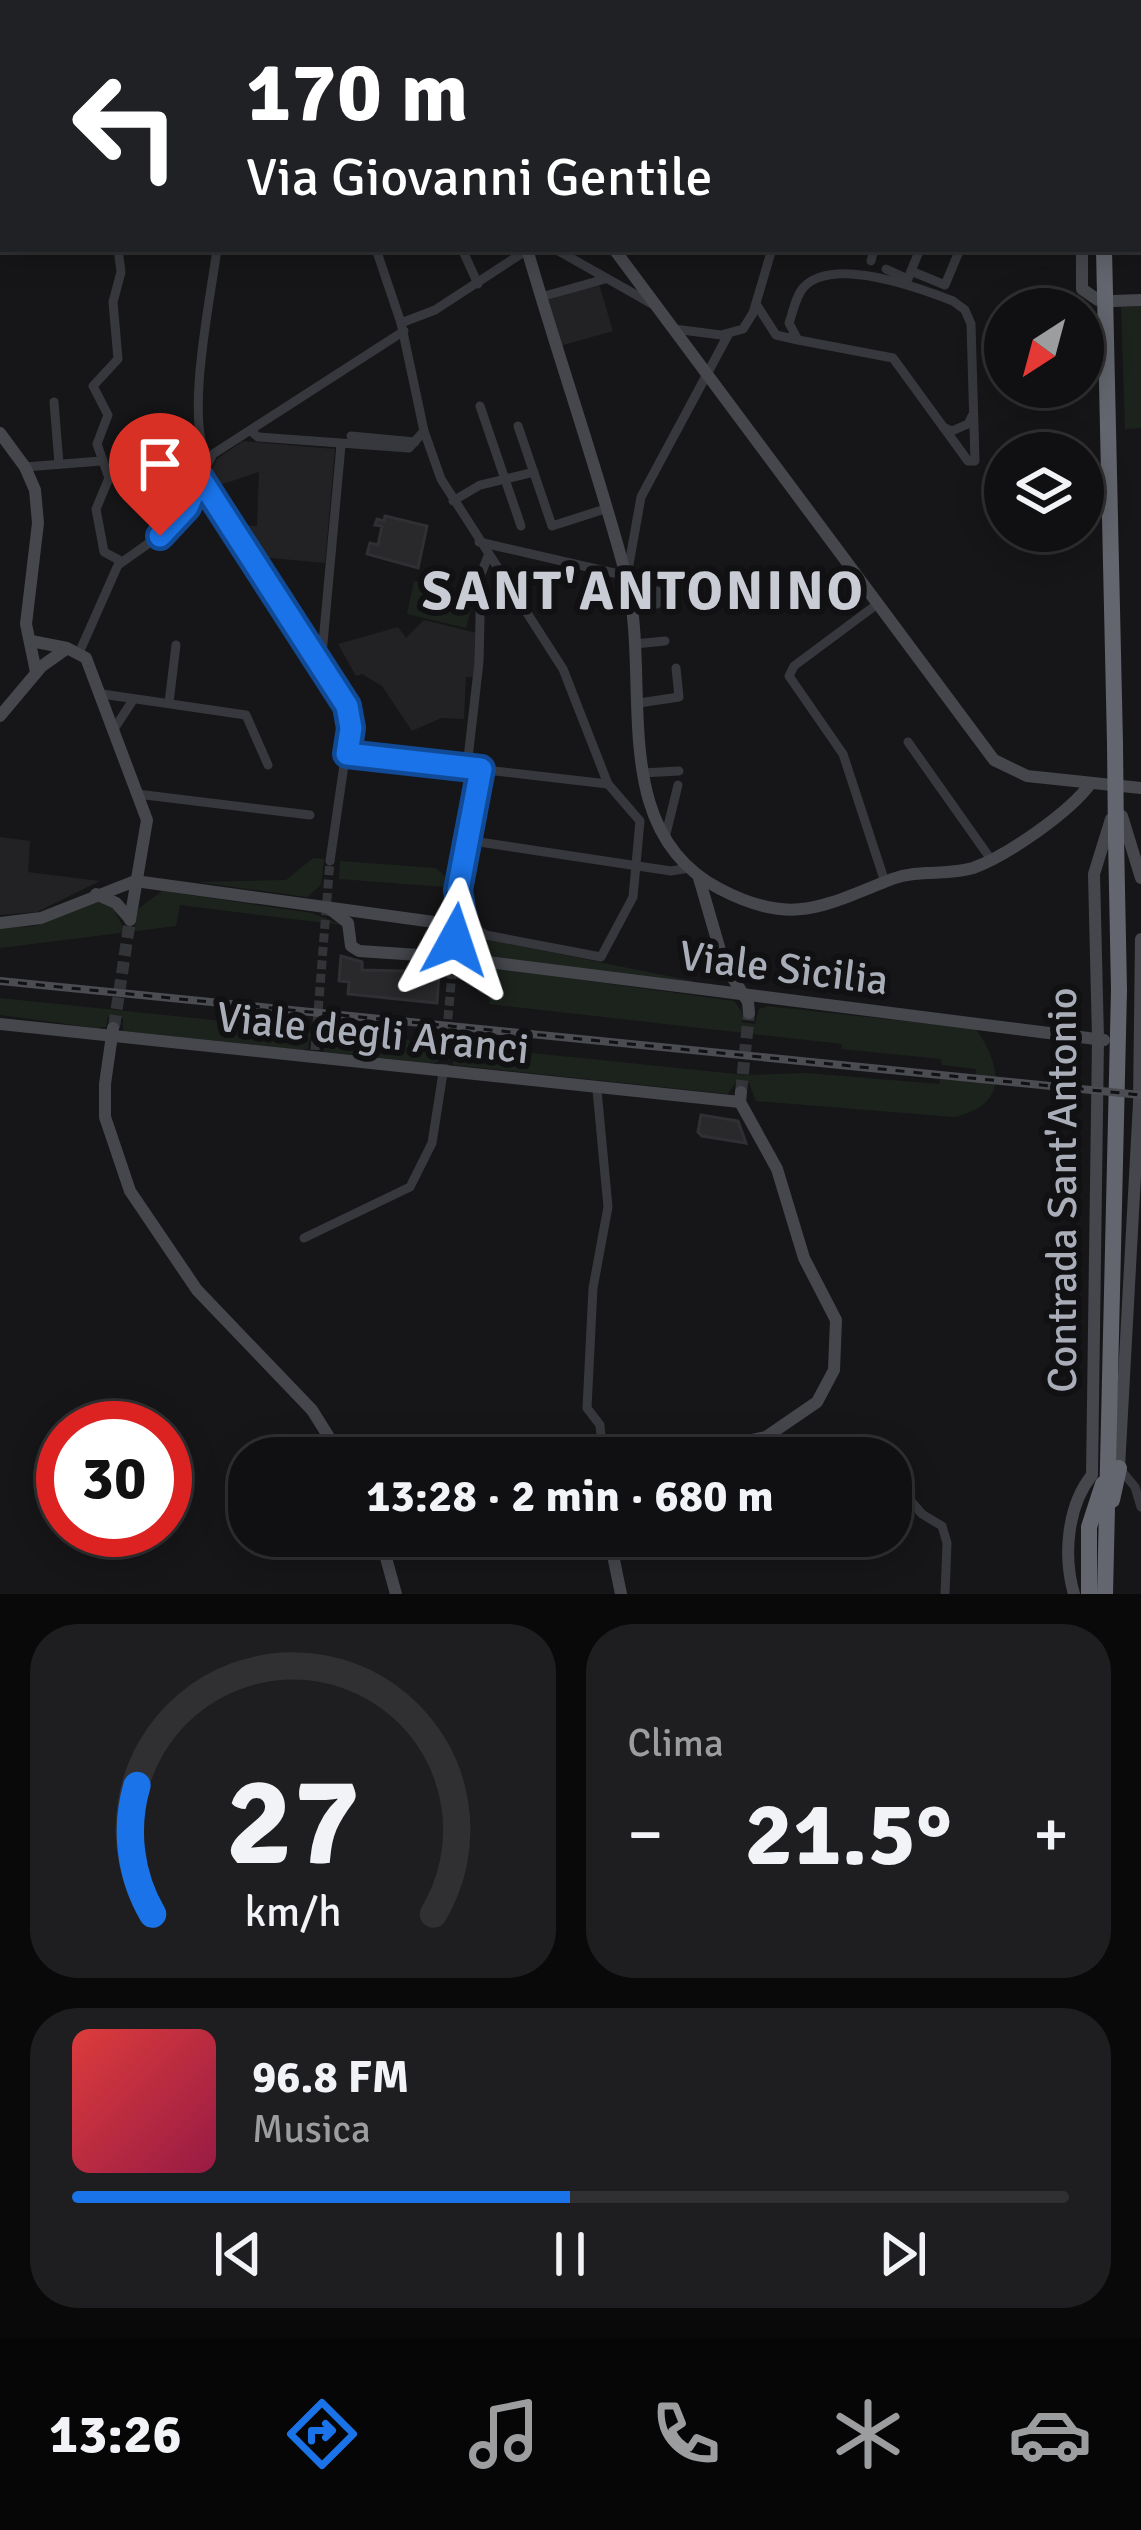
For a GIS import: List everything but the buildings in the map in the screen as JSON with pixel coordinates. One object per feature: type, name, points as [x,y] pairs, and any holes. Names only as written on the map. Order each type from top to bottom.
[{"type":"highway","points":[[1098,1593],[1107,1502],[1119,990],[1104,252]]},
{"type":"highway","points":[[1098,1593],[1113,1525],[1107,1502]]},
{"type":"street","points":[[118,252],[121,272],[113,302],[118,359],[93,386],[107,408],[97,445],[109,478],[95,509],[102,549],[121,562]]},
{"type":"street","points":[[208,460],[200,442],[196,402],[218,252]]},
{"type":"street","points":[[377,252],[402,327],[424,430],[453,500],[568,678],[608,784],[694,873],[724,964],[749,1013]]},
{"type":"street","points":[[463,252],[478,284]]},
{"type":"street","points":[[0,716],[36,672],[73,650],[121,562],[176,520],[208,460],[402,327],[523,252]]},
{"type":"street","points":[[463,921],[486,935],[601,957],[630,905],[648,823],[627,576],[528,252]]},
{"type":"street","points":[[559,252],[658,308]]},
{"type":"street","points":[[616,252],[998,764],[1028,776],[1094,783],[1114,790],[1141,788]]},
{"type":"street","points":[[627,576],[636,512],[728,335],[747,325],[771,252]]},
{"type":"street","points":[[886,269],[908,279],[919,252]]},
{"type":"street","points":[[911,271],[946,285],[956,252]]},
{"type":"street","points":[[1082,252],[1082,288]]},
{"type":"street","points":[[756,304],[769,326],[776,335],[893,358],[939,424],[974,463],[971,324],[953,301],[847,273],[804,286],[789,323],[782,331],[769,326]]},
{"type":"street","points":[[541,297],[606,278]]},
{"type":"street","points":[[1114,301],[1141,300]]},
{"type":"street","points":[[789,323],[798,340]]},
{"type":"street","points":[[674,329],[728,335]]},
{"type":"street","points":[[54,402],[59,464]]},
{"type":"street","points":[[480,406],[521,526]]},
{"type":"street","points":[[952,436],[973,414]]},
{"type":"street","points":[[518,426],[552,526],[605,509]]},
{"type":"street","points":[[965,426],[975,437]]},
{"type":"street","points":[[251,431],[258,437],[409,448],[424,430]]},
{"type":"street","points":[[0,433],[26,467],[38,517],[26,611],[36,672]]},
{"type":"street","points":[[351,436],[415,442]]},
{"type":"street","points":[[316,658],[322,654],[341,445]]},
{"type":"street","points":[[26,467],[101,461]]},
{"type":"street","points":[[453,500],[480,485],[534,472]]},
{"type":"street","points":[[200,478],[351,717],[330,861]]},
{"type":"street","points":[[479,542],[627,576],[664,575]]},
{"type":"street","points":[[467,767],[481,574],[488,556]]},
{"type":"street","points":[[631,604],[657,604],[657,591]]},
{"type":"street","points":[[481,606],[518,602]]},
{"type":"street","points":[[876,605],[794,666],[788,676],[843,754],[885,882]]},
{"type":"street","points":[[32,641],[73,650],[91,665],[102,694],[147,820],[131,916]]},
{"type":"street","points":[[635,644],[664,641]]},
{"type":"street","points":[[169,704],[176,645]]},
{"type":"street","points":[[639,703],[680,697],[676,668]]},
{"type":"street","points":[[102,694],[246,715],[268,765]]},
{"type":"street","points":[[114,729],[133,700]]},
{"type":"street","points":[[908,742],[990,859]]},
{"type":"street","points":[[347,754],[608,784]]},
{"type":"street","points":[[455,940],[463,921],[458,890],[481,769]]},
{"type":"street","points":[[642,773],[679,771]]},
{"type":"street","points":[[466,840],[694,873],[753,905],[786,912],[812,910],[920,871],[968,869],[1036,831],[1094,783]]},
{"type":"street","points":[[665,838],[678,785]]},
{"type":"street","name":"Contrada Sant'Antonio","points":[[1114,790],[1117,834],[1141,878]]},
{"type":"street","points":[[137,794],[310,815]]},
{"type":"street","name":"Contrada Sant'Antonio","points":[[1074,1594],[1069,1573],[1073,1507],[1106,1472],[1137,1199],[1094,874],[1117,834]]},
{"type":"street","points":[[140,857],[147,871],[165,885]]},
{"type":"street","points":[[110,887],[140,857]]},
{"type":"street","points":[[0,923],[41,918],[135,881],[435,922],[440,929],[440,955]]},
{"type":"street","points":[[131,916],[165,885]]},
{"type":"street","points":[[96,894],[131,916]]},
{"type":"street","name":"Viale Sicilia","points":[[330,909],[350,926],[350,943],[356,950],[440,955],[1119,1041]]},
{"type":"street","name":"Contrada Sant'Antonio","points":[[1106,1472],[1119,1041],[1141,1021],[1141,939]]},
{"type":"street","name":"Viale degli Aranci","points":[[0,1024],[113,1031],[597,1090],[740,1097],[777,1169],[789,1220],[836,1320],[838,1341],[834,1370],[817,1402],[766,1437]]},
{"type":"street","points":[[113,1031],[104,1084],[105,1117],[130,1191],[197,1290],[313,1410],[329,1437]]},
{"type":"street","points":[[304,1238],[410,1187],[432,1143],[443,1073]]},
{"type":"street","points":[[597,1090],[608,1207],[593,1288],[587,1408],[600,1425],[601,1437]]},
{"type":"street","points":[[1106,1472],[1135,1487],[1141,1507]]},
{"type":"street","points":[[912,1502],[942,1526],[947,1543],[945,1594]]},
{"type":"street","points":[[386,1557],[396,1594]]},
{"type":"street","points":[[613,1557],[621,1594]]},
{"type":"shaded area","points":[[599,284],[613,331],[560,346],[548,300]]},
{"type":"shaded area","points":[[1141,306],[1141,428],[1125,429],[1121,307]]},
{"type":"shaded area","points":[[243,441],[335,449],[325,563],[260,557],[238,525],[257,526],[259,472],[214,487],[207,479],[217,459]]},
{"type":"shaded area","points":[[414,581],[474,595],[466,628],[407,614]]},
{"type":"shaded area","points":[[424,620],[477,633],[474,677],[466,677],[464,719],[441,718],[412,731],[382,686],[362,674],[356,676],[338,644],[398,627],[406,638]]},
{"type":"shaded area","points":[[0,837],[30,841],[28,872],[100,881],[37,912],[0,915]]},
{"type":"shaded area","points":[[313,858],[324,859],[321,885],[307,897],[196,882],[286,880]]},
{"type":"shaded area","points":[[340,861],[435,868],[445,876],[446,887],[339,879]]},
{"type":"shaded area","points":[[162,891],[312,913],[342,925],[180,905],[176,926],[0,948],[0,928],[36,926],[94,900],[111,904],[124,929],[134,928],[138,909]]},
{"type":"shaded area","points":[[469,936],[693,981],[693,985],[448,951],[449,945],[461,947],[460,938]]},
{"type":"shaded area","points":[[450,962],[734,1001],[742,1022],[755,1024],[759,1009],[767,1006],[976,1029],[991,1057],[995,1083],[984,1104],[954,1117],[756,1101],[749,1083],[736,1082],[728,1094],[453,1065],[453,1052],[440,1050],[438,1062],[429,1063],[324,1052],[324,1038],[310,1037],[308,1049],[302,1050],[123,1031],[123,1018],[108,1017],[106,1027],[96,1028],[0,1015],[0,998],[746,1075],[806,1073],[939,1084],[940,1079],[975,1081],[976,1069],[942,1065],[941,1059],[489,1004],[490,983],[449,978]]},
{"type":"tunnel","points":[[315,1050],[330,861]]},
{"type":"tunnel","points":[[114,1027],[130,920]]},
{"type":"tunnel","points":[[443,1073],[455,940]]},
{"type":"tunnel","points":[[741,1092],[749,1013]]},
{"type":"railway","points":[[0,981],[1141,1095]]},
{"type":"district","name":"SANT'ANTONINO","points":[[644,590]]},
{"type":"route","points":[[160,536],[187,507],[200,478],[347,706],[351,728],[347,754],[481,769],[458,890],[463,921],[455,940]]}]
